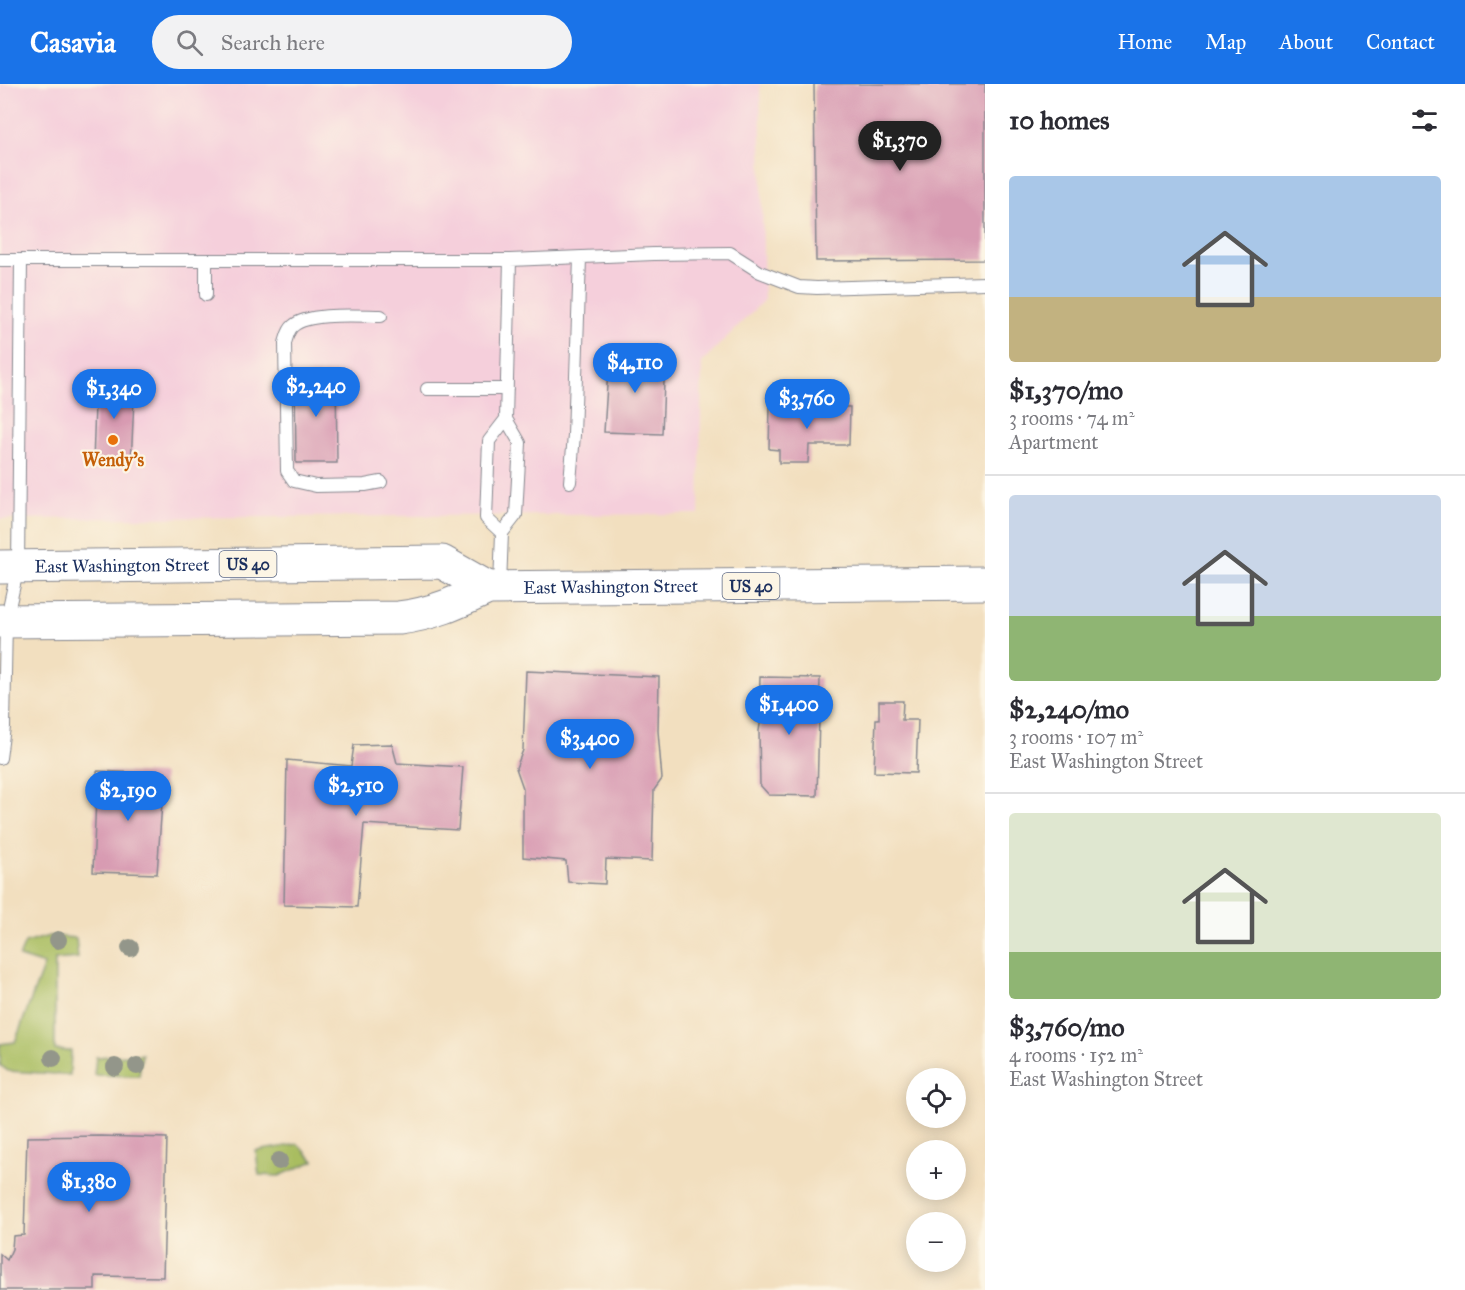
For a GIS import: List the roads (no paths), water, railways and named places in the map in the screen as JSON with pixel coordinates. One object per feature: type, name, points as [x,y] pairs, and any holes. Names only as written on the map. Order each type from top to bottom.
[{"type":"main road","name":"East Washington Street","points":[[9,567],[442,562],[494,589]]},
{"type":"main road","name":"East Washington Street","points":[[3,621],[399,618],[442,609],[494,589],[985,583]]},
{"type":"lane","points":[[0,260],[510,260],[729,253],[760,272],[799,287],[985,283]]},
{"type":"lane","points":[[570,482],[574,435],[580,258]]},
{"type":"lane","points":[[0,758],[4,727],[3,621],[9,567],[21,260]]},
{"type":"lane","points":[[494,589],[502,533],[516,515],[520,443],[506,419],[510,260]]},
{"type":"lane","points":[[206,261],[206,295]]},
{"type":"lane","points":[[381,316],[338,316],[302,320],[291,327],[285,343],[287,471],[294,481],[316,486],[365,485],[381,482]]},
{"type":"lane","points":[[427,389],[507,389]]},
{"type":"lane","points":[[502,533],[486,518],[489,441],[506,419]]},
{"type":"place","name":"Wendy's","points":[[113,440]]}]
